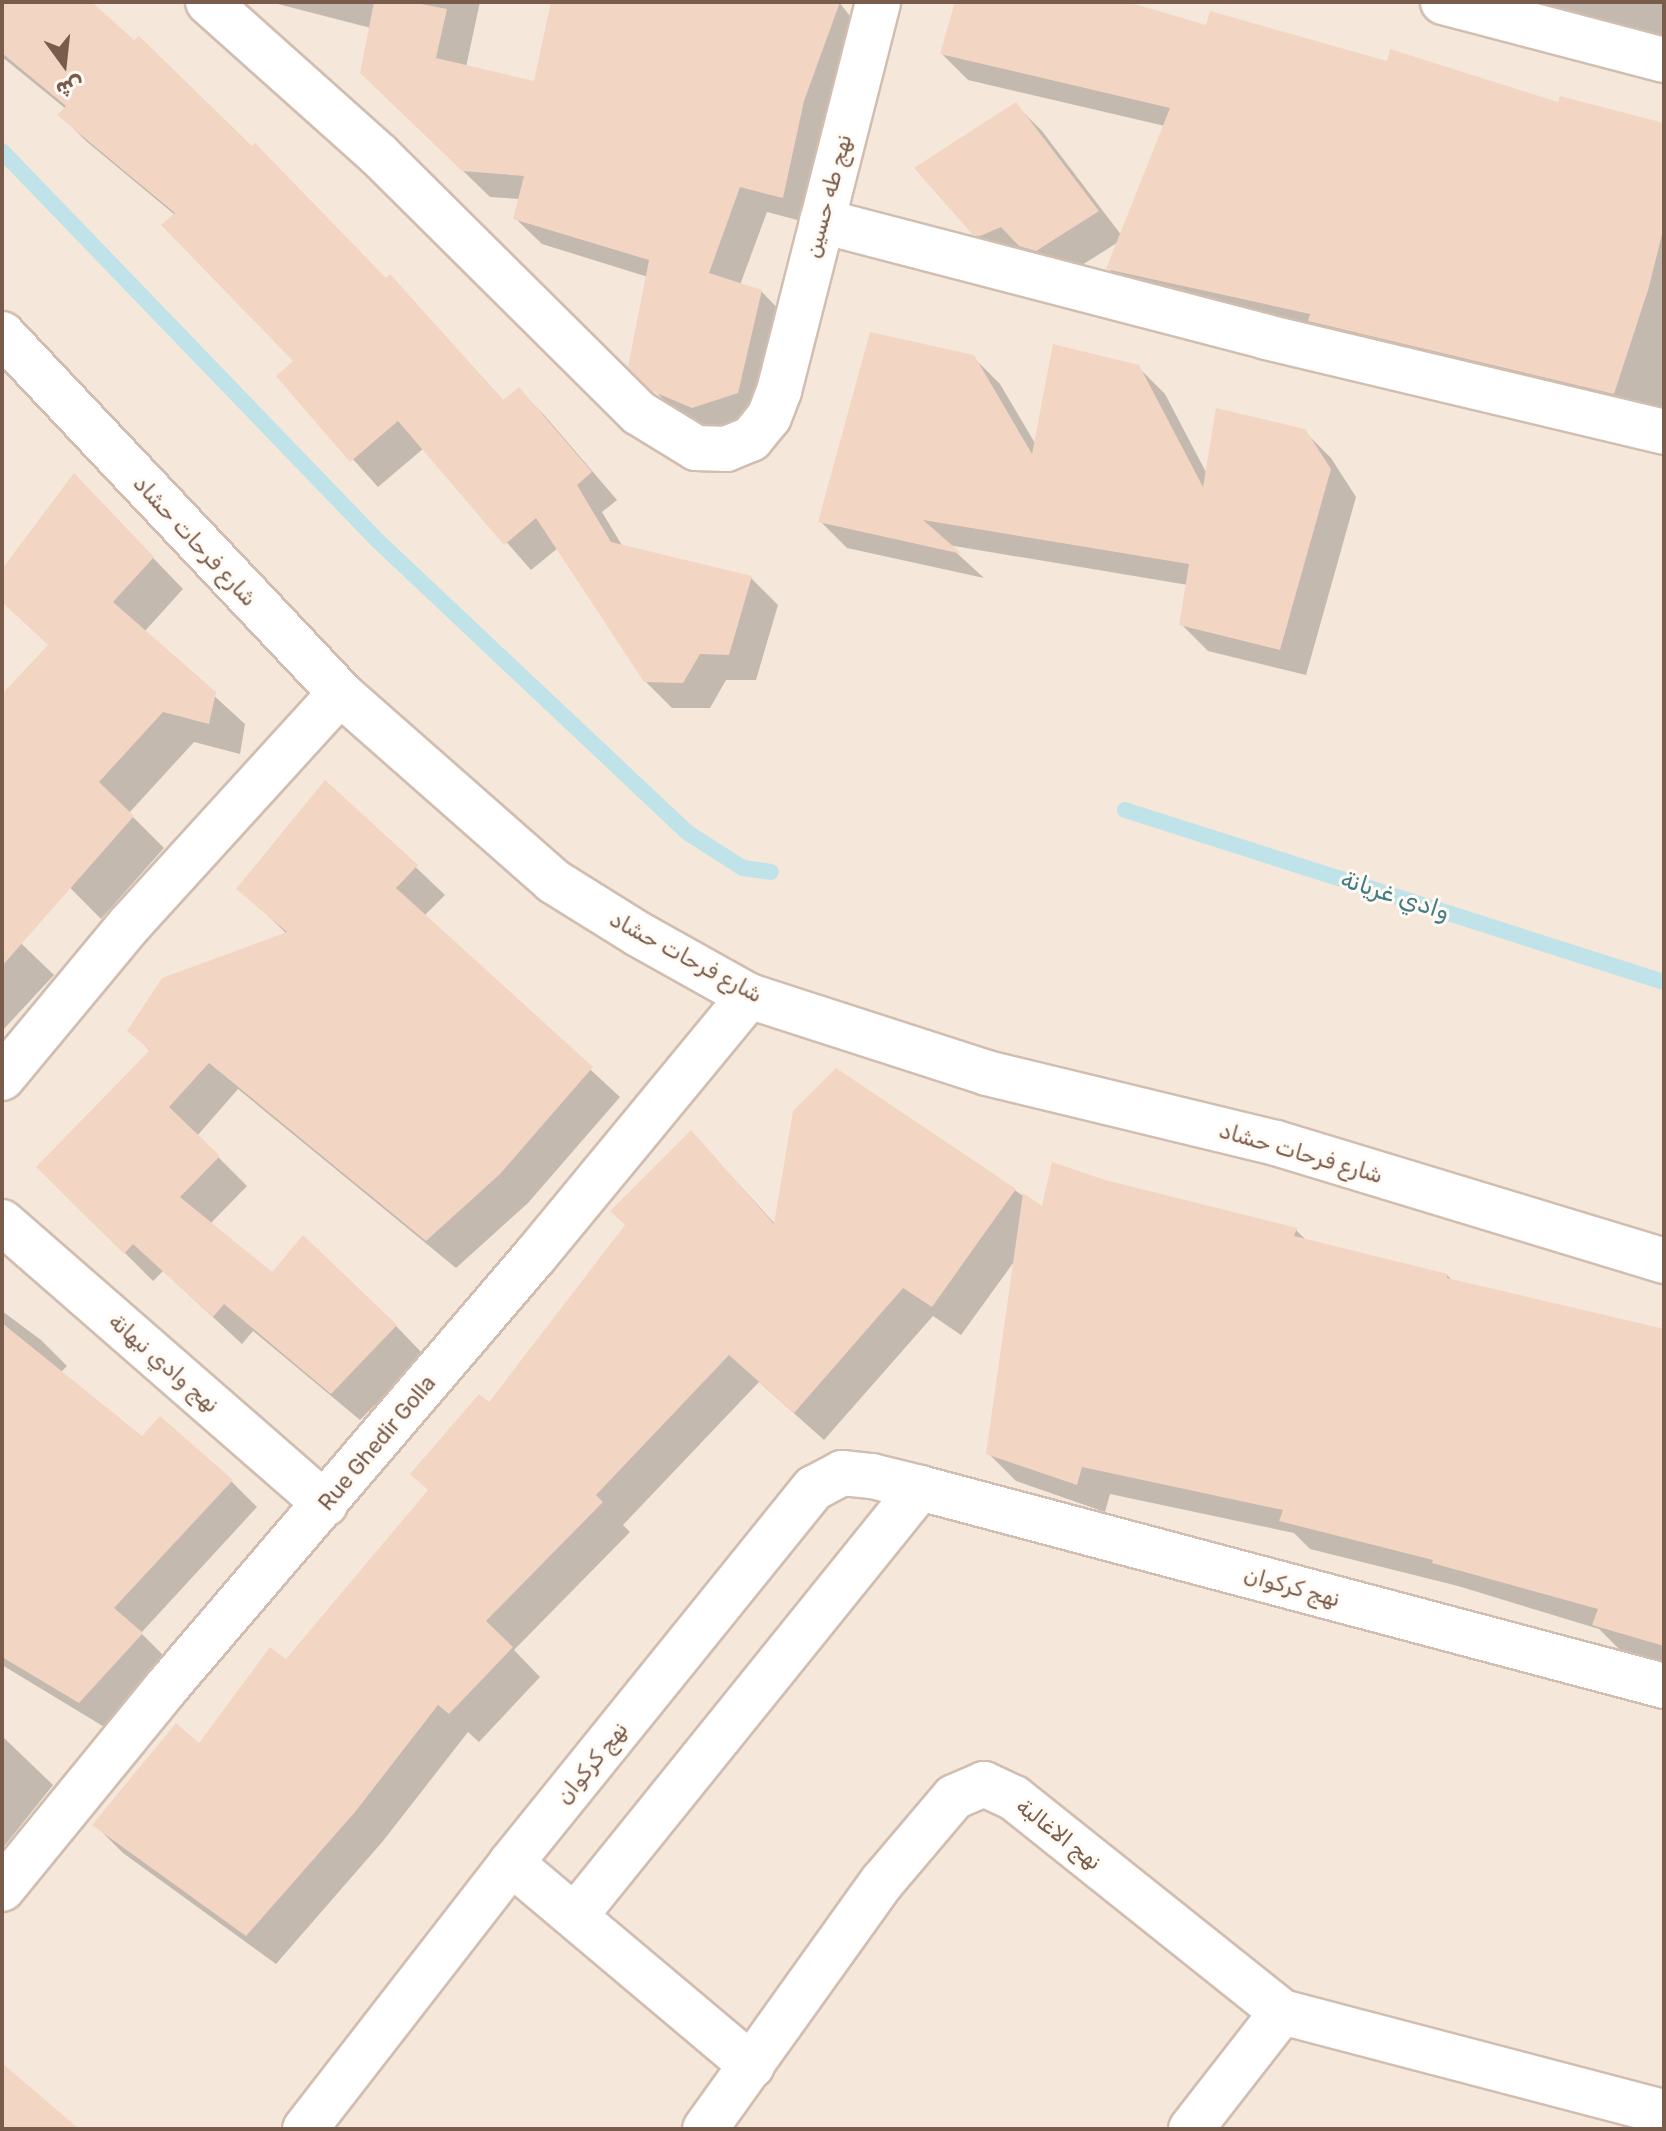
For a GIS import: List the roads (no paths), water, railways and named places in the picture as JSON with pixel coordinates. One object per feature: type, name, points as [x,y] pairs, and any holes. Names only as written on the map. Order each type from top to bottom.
[{"type":"street","name":"نهج طه حسين","points":[[208,2],[379,155],[639,413],[696,448],[726,449],[751,439],[769,417],[779,391],[878,2]]},
{"type":"street","points":[[1443,2],[1664,60]]},
{"type":"street","points":[[822,221],[1266,337],[1664,432]]},
{"type":"street","name":"شارع فرحات حشاد","points":[[2,334],[340,693],[553,881],[749,996],[987,1073],[1276,1143],[1664,1261]]},
{"type":"street","points":[[2,1078],[130,924],[340,693]]},
{"type":"street","name":"Rue Ghedir Golla","points":[[2,1889],[165,1689],[325,1504],[749,996]]},
{"type":"street","name":"نهج وادي نبهانة","points":[[2,1222],[325,1504]]},
{"type":"street","name":"نهج كركوان","points":[[305,2129],[511,1863],[814,1488],[842,1473],[872,1476],[920,1488],[1664,1686]]},
{"type":"street","points":[[575,1916],[920,1488]]},
{"type":"street","name":"نهج الاغالبة","points":[[705,2129],[882,1882],[954,1797],[984,1784],[1014,1798],[1282,2012],[1664,2112]]},
{"type":"street","points":[[511,1863],[752,2066]]},
{"type":"street","points":[[1191,2129],[1282,2012]]},
{"type":"waterway","points":[[2,151],[378,541],[688,833],[743,868],[771,872]]},
{"type":"waterway","name":"وادي غريانة","points":[[1125,810],[1664,982]]}]
